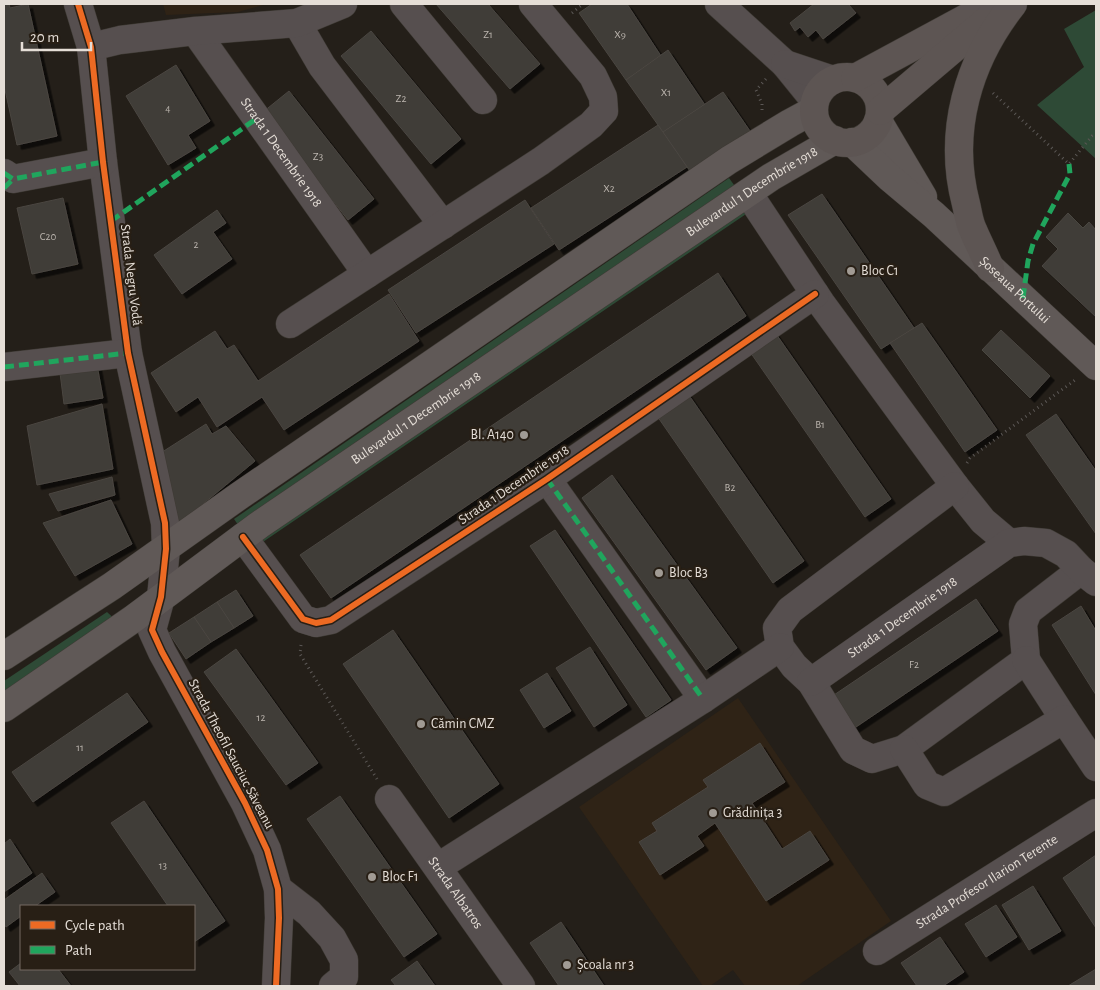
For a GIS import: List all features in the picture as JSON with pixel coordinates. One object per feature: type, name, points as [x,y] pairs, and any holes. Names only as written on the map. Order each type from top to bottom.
[{"type":"highway","points":[[994,4],[844,79],[825,85],[819,92],[814,106],[816,120],[820,128],[826,136],[843,141],[868,135],[879,116],[1006,4]]},
{"type":"highway","points":[[990,268],[972,228],[961,186],[958,143],[964,100],[972,74],[1001,20],[1013,4]]},
{"type":"highway","points":[[844,79],[865,82],[874,90],[879,100],[879,116]]},
{"type":"main road","points":[[4,656],[166,549],[239,496],[729,160],[814,106]]},
{"type":"main road","points":[[879,116],[934,215]]},
{"type":"main road","points":[[843,141],[934,215]]},
{"type":"main road","name":"Bulevardul 1 Decembrie 1918","points":[[4,708],[133,619],[243,537],[748,193],[793,163],[843,141]]},
{"type":"main road","name":"Șoseaua Portului","points":[[934,215],[1096,365]]},
{"type":"street","name":"Strada Negru Vodă","points":[[78,4],[91,47],[103,162],[128,353],[165,523],[166,549]]},
{"type":"street","points":[[91,47],[120,40],[195,31],[297,23],[342,4]]},
{"type":"street","points":[[404,4],[483,100]]},
{"type":"street","points":[[290,324],[541,161],[591,125],[604,111],[603,98],[593,76],[534,4]]},
{"type":"street","points":[[719,4],[785,64],[814,106]]},
{"type":"street","points":[[297,23],[322,66],[443,225]]},
{"type":"street","name":"Strada 1 Decembrie 1918","points":[[195,31],[367,274]]},
{"type":"street","points":[[785,64],[844,79]]},
{"type":"street","points":[[7,180],[103,162]]},
{"type":"street","points":[[748,193],[815,294],[955,486],[983,521],[1009,543],[1024,541],[1046,543],[1066,554],[1088,576],[1028,611],[1023,624],[1026,660],[1096,767]]},
{"type":"street","name":"Strada 1 Decembrie 1918","points":[[303,619],[316,623],[331,620],[547,479],[815,294]]},
{"type":"street","points":[[4,367],[128,353]]},
{"type":"street","name":"Strada 1 Decembrie 1918","points":[[547,479],[703,699]]},
{"type":"street","points":[[955,486],[790,610],[777,628],[780,647],[794,666],[811,682],[853,750],[872,759],[904,750],[1026,660]]},
{"type":"street","points":[[243,537],[303,619]]},
{"type":"street","name":"Strada 1 Decembrie 1918","points":[[811,682],[1009,543]]},
{"type":"street","name":"Strada Theofil Sauciuc Săveanu","points":[[166,549],[161,597],[152,630],[162,652],[245,803],[268,850],[278,889],[280,918],[276,986]]},
{"type":"street","points":[[438,867],[703,699],[780,647]]},
{"type":"street","points":[[904,750],[927,785],[944,792],[1064,719]]},
{"type":"street","name":"Strada Albatros","points":[[389,799],[521,986]]},
{"type":"street","name":"Strada Profesor Ilarion Terente","points":[[877,951],[1096,813]]},
{"type":"street","points":[[278,889],[309,913],[332,938],[344,960],[344,977],[333,986]]},
{"type":"path","points":[[972,74],[1069,164],[1092,136],[1096,134]]},
{"type":"path","points":[[955,486],[970,458],[1096,365]]},
{"type":"path","points":[[303,619],[300,654],[389,799]]},
{"type":"shaded area","points":[[163,4],[267,4],[238,12],[166,15]]},
{"type":"shaded area","points":[[738,698],[891,921],[797,986],[745,986],[733,970],[710,986],[703,986],[579,807]]},
{"type":"green space","points":[[1096,10],[1096,159],[1037,105],[1084,67],[1064,29]]},
{"type":"green space","points":[[729,178],[752,210],[254,548],[234,519]]},
{"type":"green space","points":[[107,612],[119,623],[4,703],[4,681]]},
{"type":"building","points":[[4,4],[9,4],[10,8],[28,4],[57,136],[17,145],[4,85]]},
{"type":"building","points":[[436,4],[488,4],[540,64],[510,89]]},
{"type":"building","points":[[592,4],[627,4],[661,56],[626,80],[579,13]]},
{"type":"building","points":[[814,4],[848,4],[856,13],[823,39],[816,30],[808,37],[800,27],[795,31],[790,23]]},
{"type":"building","points":[[371,31],[461,139],[431,164],[341,56]]},
{"type":"building","points":[[668,50],[705,105],[663,132],[626,80]]},
{"type":"building","points":[[176,65],[210,121],[188,135],[196,148],[168,165],[126,96]]},
{"type":"building","points":[[289,91],[374,199],[348,220],[263,112]]},
{"type":"building","points":[[723,92],[750,131],[690,171],[663,132]]},
{"type":"building","points":[[658,125],[687,167],[559,250],[531,208]]},
{"type":"building","name":"Bloc C1","points":[[822,194],[914,328],[881,349],[788,215]]},
{"type":"building","points":[[63,198],[78,264],[32,274],[17,208]]},
{"type":"building","points":[[525,200],[554,244],[416,333],[388,290]]},
{"type":"building","points":[[217,210],[226,223],[213,232],[232,259],[182,294],[154,255]]},
{"type":"building","points":[[1068,213],[1083,228],[1089,222],[1096,230],[1096,317],[1042,266],[1058,249],[1046,237]]},
{"type":"building","name":"Bl. A140","points":[[718,273],[746,316],[331,598],[300,555]]},
{"type":"building","points":[[389,294],[419,341],[284,430],[262,397],[217,427],[198,397],[176,412],[151,373],[215,331],[227,349],[234,345],[258,381]]},
{"type":"building","points":[[922,323],[997,430],[965,452],[890,343]]},
{"type":"building","points":[[1001,330],[1050,376],[1030,398],[982,350]]},
{"type":"building","points":[[774,331],[891,499],[865,517],[748,349]]},
{"type":"building","points":[[97,365],[103,398],[64,404],[60,373]]},
{"type":"building","points":[[686,391],[804,561],[773,583],[655,413]]},
{"type":"building","points":[[102,404],[113,469],[37,485],[27,426]]},
{"type":"building","points":[[1056,414],[1096,471],[1096,534],[1026,435]]},
{"type":"building","points":[[206,424],[212,434],[226,426],[255,461],[181,522],[165,507],[156,456]]},
{"type":"building","name":"Bloc B3","points":[[612,475],[737,648],[706,670],[582,498]]},
{"type":"building","points":[[112,477],[115,495],[58,511],[49,494]]},
{"type":"building","points":[[111,500],[132,544],[75,576],[43,523]]},
{"type":"building","points":[[555,530],[671,700],[646,717],[530,546]]},
{"type":"building","points":[[236,590],[253,616],[234,628],[217,602]]},
{"type":"building","points":[[976,599],[998,631],[853,729],[831,697]]},
{"type":"building","points":[[217,602],[234,628],[211,642],[194,617]]},
{"type":"building","points":[[1081,606],[1096,631],[1096,695],[1052,625]]},
{"type":"building","points":[[194,617],[211,642],[186,659],[169,633]]},
{"type":"building","name":"Cămin CMZ","points":[[393,630],[499,784],[449,818],[343,664]]},
{"type":"building","points":[[590,647],[627,705],[594,727],[556,668]]},
{"type":"building","points":[[236,649],[318,763],[286,785],[204,672]]},
{"type":"building","points":[[547,673],[571,711],[544,728],[520,690]]},
{"type":"building","points":[[127,693],[148,722],[33,802],[12,772]]},
{"type":"building","name":"Grădinița 3","points":[[760,743],[785,782],[752,803],[782,849],[810,831],[829,860],[766,901],[715,823],[697,836],[704,846],[660,875],[639,842],[657,831],[652,823],[708,787],[703,780]]},
{"type":"building","name":"Bloc F1","points":[[340,796],[437,934],[404,957],[307,819]]},
{"type":"building","points":[[144,801],[225,921],[195,941],[195,905],[167,905],[111,823]]},
{"type":"building","points":[[10,839],[32,873],[4,892],[4,844]]},
{"type":"building","points":[[1096,855],[1096,928],[1063,878]]},
{"type":"building","points":[[42,873],[55,892],[36,905],[20,905],[20,917],[6,927],[4,924],[4,900]]},
{"type":"building","points":[[1033,886],[1061,931],[1029,950],[1002,905]]},
{"type":"building","points":[[996,905],[1017,937],[986,957],[965,924]]},
{"type":"building","name":"Școala nr 3","points":[[561,922],[604,986],[559,986],[530,943]]},
{"type":"building","points":[[940,937],[964,972],[943,986],[917,986],[901,963]]},
{"type":"building","points":[[417,961],[435,986],[396,986],[391,980]]},
{"type":"building","points":[[20,964],[20,970],[59,970],[71,986],[20,986],[9,972]]},
{"type":"building","points":[[1096,969],[1096,986],[1068,986]]},
{"type":"marked path","points":[[111,221],[256,119]]},
{"type":"marked path","points":[[4,173],[13,179],[103,162]]},
{"type":"marked path","points":[[1023,298],[1028,261],[1033,244],[1070,174],[1069,164]]},
{"type":"marked path","points":[[4,188],[13,179]]},
{"type":"marked path","points":[[4,367],[128,353]]},
{"type":"marked path","points":[[547,479],[703,699]]},
{"type":"cycle path","points":[[78,4],[91,47],[103,162],[128,353],[165,523],[166,549],[161,597],[152,630],[162,652],[245,803],[267,850],[278,889],[279,918],[276,986]]},
{"type":"cycle path","points":[[243,537],[303,619],[316,623],[331,620],[547,479],[815,294]]},
{"type":"place","name":"Bloc C1","points":[[851,271]]},
{"type":"place","name":"Bl. A140","points":[[524,435]]},
{"type":"place","name":"Bloc B3","points":[[659,573]]},
{"type":"place","name":"Cămin CMZ","points":[[421,724]]},
{"type":"place","name":"Grădinița 3","points":[[713,813]]},
{"type":"place","name":"Bloc F1","points":[[372,877]]},
{"type":"place","name":"Școala nr 3","points":[[567,965]]}]
